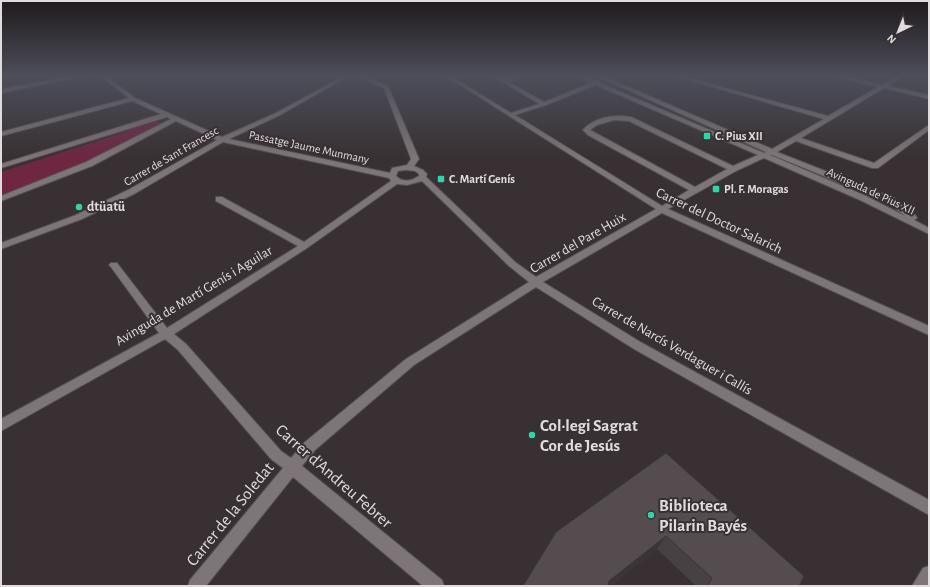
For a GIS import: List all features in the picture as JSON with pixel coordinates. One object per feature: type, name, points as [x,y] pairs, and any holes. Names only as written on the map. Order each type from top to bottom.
[{"type":"street","points":[[1,134],[116,103]]},
{"type":"street","name":"Passatge Jaume Munmany","points":[[142,103],[222,140],[411,183],[416,182],[422,177]]},
{"type":"street","name":"Carrer de Sant Francesc","points":[[1,246],[79,217],[131,192],[222,140],[297,103]]},
{"type":"street","points":[[393,103],[415,159],[410,167]]},
{"type":"street","name":"Carrer del Doctor Salarich","points":[[493,103],[663,210],[929,331]]},
{"type":"street","name":"Avinguda de Pius XII","points":[[643,103],[863,198],[929,230]]},
{"type":"street","name":"Avinguda de Pius XII","points":[[662,103],[772,152],[891,200],[929,230]]},
{"type":"street","points":[[775,103],[828,118]]},
{"type":"street","name":"Carrer del Pare Huix","points":[[292,467],[310,446],[410,362],[536,282],[733,169],[762,155],[772,152],[853,103]]},
{"type":"street","points":[[510,114],[544,104]]},
{"type":"street","points":[[1,166],[166,115]]},
{"type":"street","points":[[695,190],[590,134],[586,130],[589,126],[612,118],[621,117],[631,119],[733,169]]},
{"type":"street","points":[[1,199],[89,164],[176,119]]},
{"type":"street","points":[[795,138],[875,166],[929,128]]},
{"type":"street","name":"Carrer de Narcís Verdaguer i Callís","points":[[410,167],[419,169],[423,174],[422,177],[512,264],[536,282],[638,346],[929,508]]},
{"type":"street","name":"Avinguda de Martí Genís i Aguilar","points":[[1,425],[166,334],[304,246],[394,178],[392,173],[399,169],[410,167]]},
{"type":"street","points":[[219,199],[304,246]]},
{"type":"street","name":"Carrer d'Andreu Febrer","points":[[114,265],[166,334],[182,347],[276,455],[436,586]]},
{"type":"street","name":"Carrer de la Soledat","points":[[196,586],[292,467]]},
{"type":"street","points":[[920,586],[929,574]]},
{"type":"shaded area","points":[[154,119],[164,125],[86,162],[1,195],[1,172],[128,131],[125,128]]},
{"type":"building","name":"Biblioteca Pilarin Bayés","points":[[666,453],[804,576],[799,586],[708,586],[712,578],[666,536],[609,581],[608,586],[523,586],[556,532]]},
{"type":"place","name":"C. Pius XII","points":[[707,136]]},
{"type":"place","name":"C. Martí Genís","points":[[441,179]]},
{"type":"place","name":"Pl. F. Moragas","points":[[716,189]]},
{"type":"place","name":"dtüatü","points":[[79,207]]},
{"type":"place","name":"Col·legi Sagrat Cor de Jesús","points":[[532,435]]},
{"type":"place","name":"Biblioteca Pilarin Bayés","points":[[651,515]]}]
